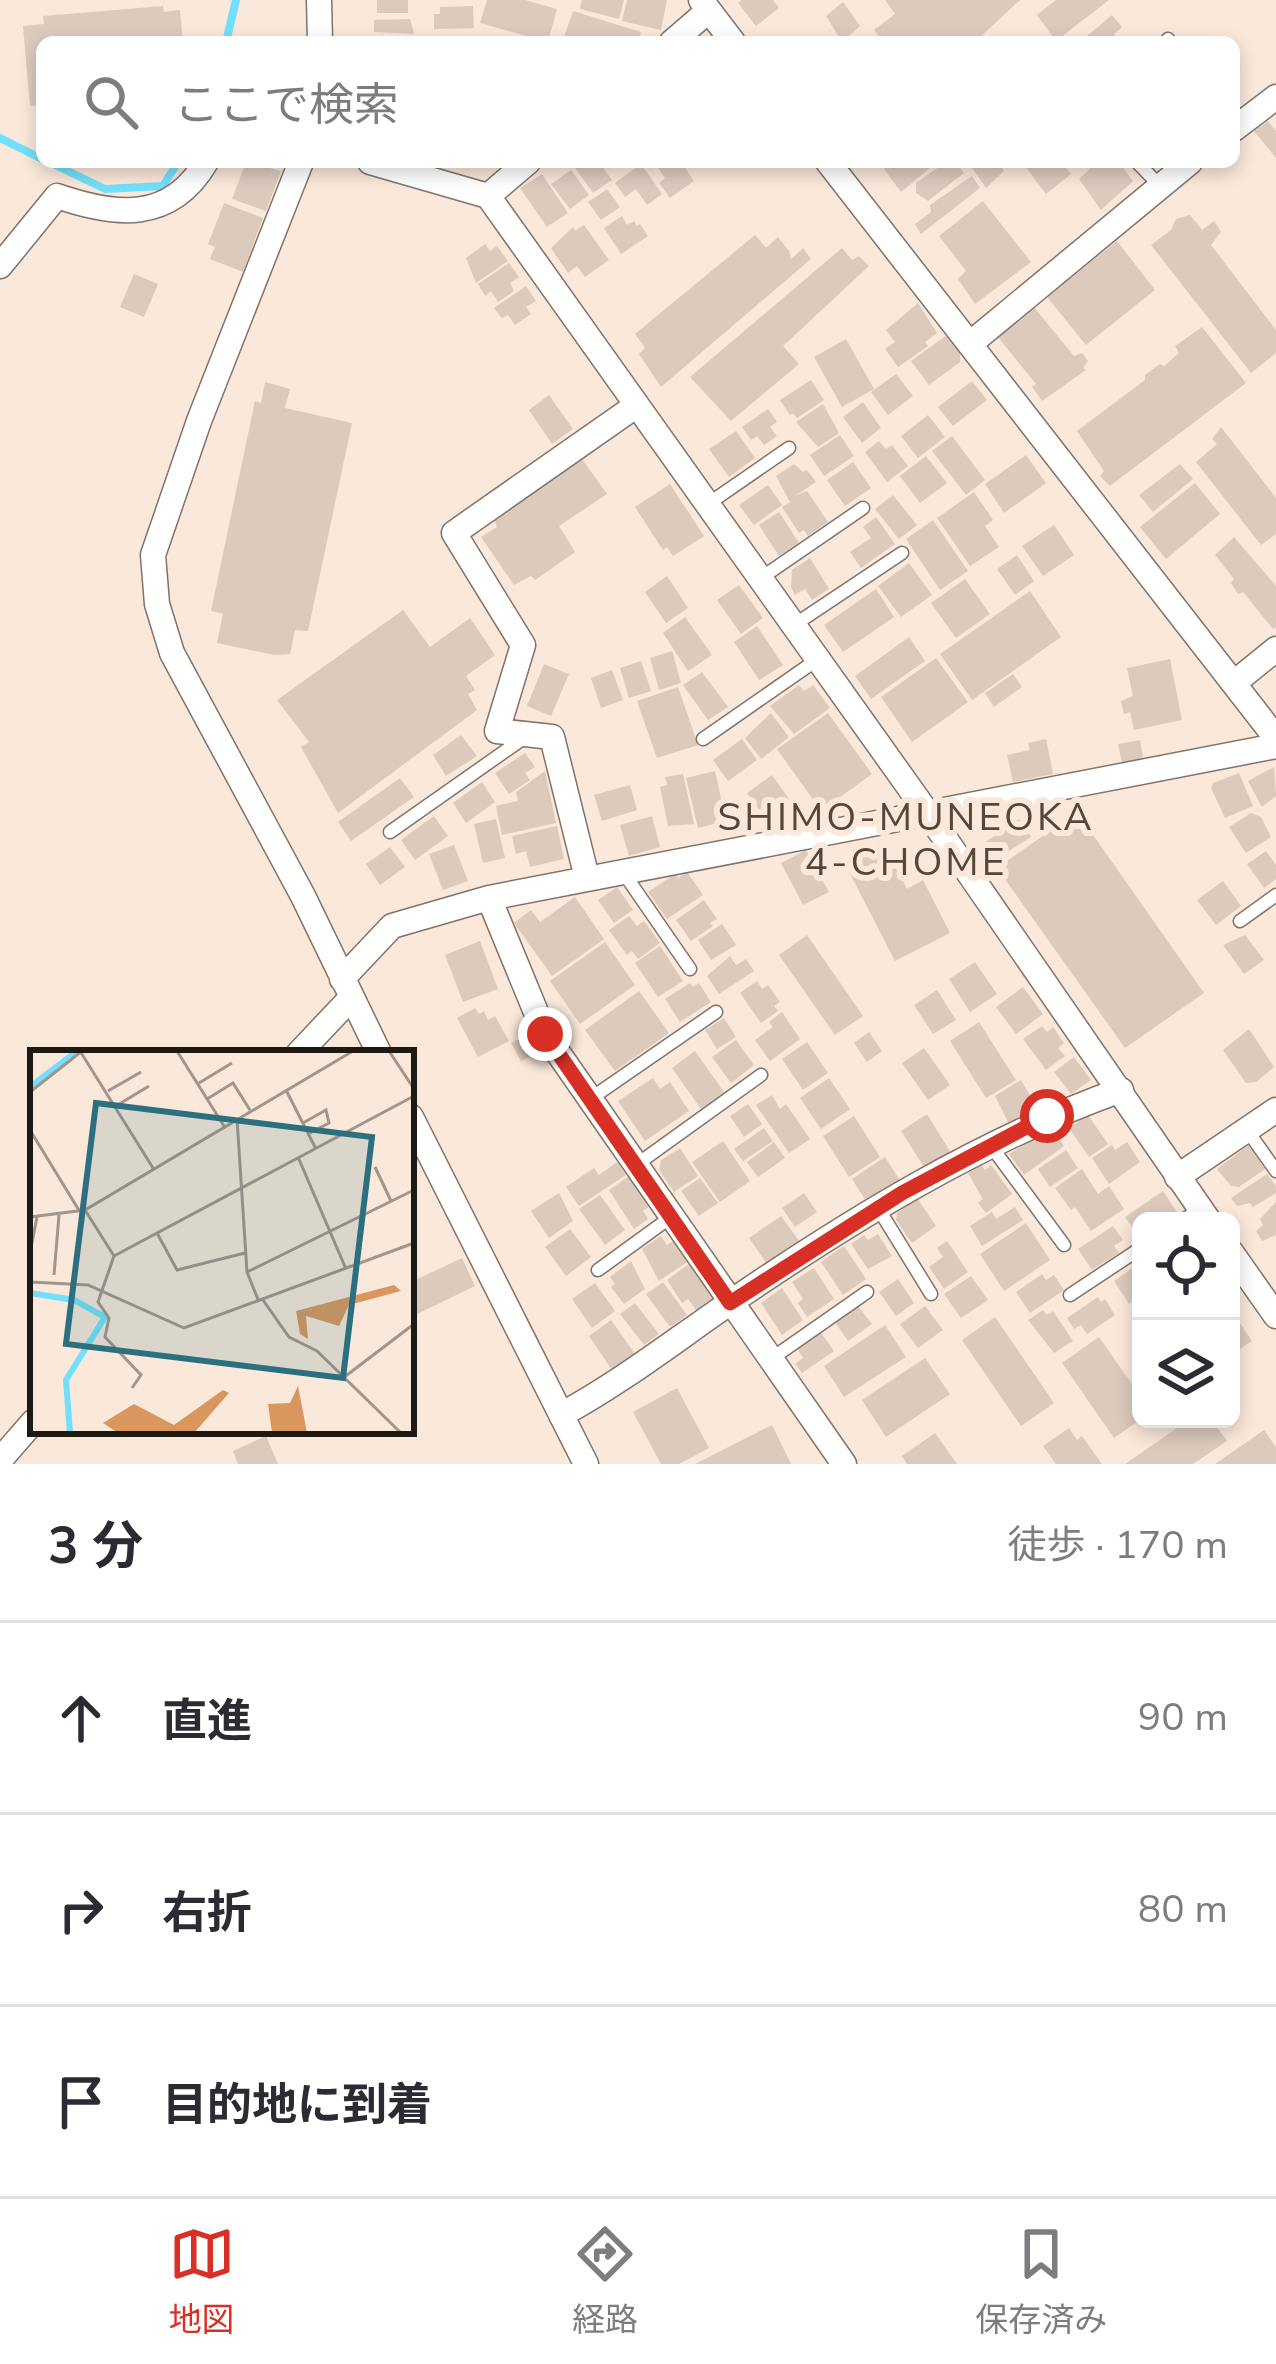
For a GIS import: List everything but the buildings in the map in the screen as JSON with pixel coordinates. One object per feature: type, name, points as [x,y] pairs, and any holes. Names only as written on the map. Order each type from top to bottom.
[{"type":"street","points":[[319,0],[320,36]]},
{"type":"street","points":[[678,36],[705,6],[728,36]]},
{"type":"street","points":[[1240,124],[1274,102]]},
{"type":"street","points":[[0,266],[56,196],[114,213],[160,206],[193,184],[202,168]]},
{"type":"street","points":[[300,168],[199,422],[153,554],[157,604],[172,652],[303,896],[377,1050]]},
{"type":"street","points":[[391,168],[488,196],[1121,1090],[1178,1177],[1195,1212]]},
{"type":"street","points":[[488,196],[521,168]]},
{"type":"street","points":[[301,1050],[392,926],[489,898],[1276,742],[833,168]]},
{"type":"street","points":[[971,343],[1182,168]]},
{"type":"street","points":[[587,878],[552,737],[497,731],[523,645],[454,533],[637,405]]},
{"type":"street","points":[[1234,683],[1276,650]]},
{"type":"street","points":[[489,898],[545,1034],[844,1464]]},
{"type":"street","points":[[561,1415],[609,1389],[730,1303],[878,1208],[1047,1116],[1121,1090]]},
{"type":"street","points":[[1178,1177],[1276,1110]]},
{"type":"street","points":[[414,1123],[586,1464]]},
{"type":"street","points":[[1240,1265],[1276,1316]]},
{"type":"street","points":[[0,1460],[30,1425]]},
{"type":"lane","points":[[1143,168],[1160,185]]},
{"type":"lane","points":[[708,504],[789,448]]},
{"type":"lane","points":[[761,578],[863,508]]},
{"type":"lane","points":[[794,625],[902,553]]},
{"type":"lane","points":[[703,739],[818,659]]},
{"type":"lane","points":[[390,832],[529,735]]},
{"type":"lane","points":[[623,872],[690,968]]},
{"type":"lane","points":[[1240,921],[1276,895]]},
{"type":"lane","points":[[590,1099],[716,1012]]},
{"type":"lane","points":[[635,1166],[761,1075]]},
{"type":"lane","points":[[1247,1130],[1276,1171]]},
{"type":"lane","points":[[991,1146],[1064,1245]]},
{"type":"lane","points":[[878,1208],[931,1294]]},
{"type":"lane","points":[[598,1270],[670,1217]]},
{"type":"lane","points":[[1070,1295],[1132,1254]]},
{"type":"lane","points":[[770,1359],[867,1292]]},
{"type":"waterway","points":[[227,36],[236,0]]},
{"type":"waterway","points":[[0,138],[36,156]]},
{"type":"waterway","points":[[61,168],[105,189],[163,186],[174,168]]},
{"type":"district","name":"SHIMO-MUNEOKA 4-CHOME","points":[[906,838]]},
{"type":"route","points":[[545,1034],[730,1303],[902,1193],[1047,1116]]}]
